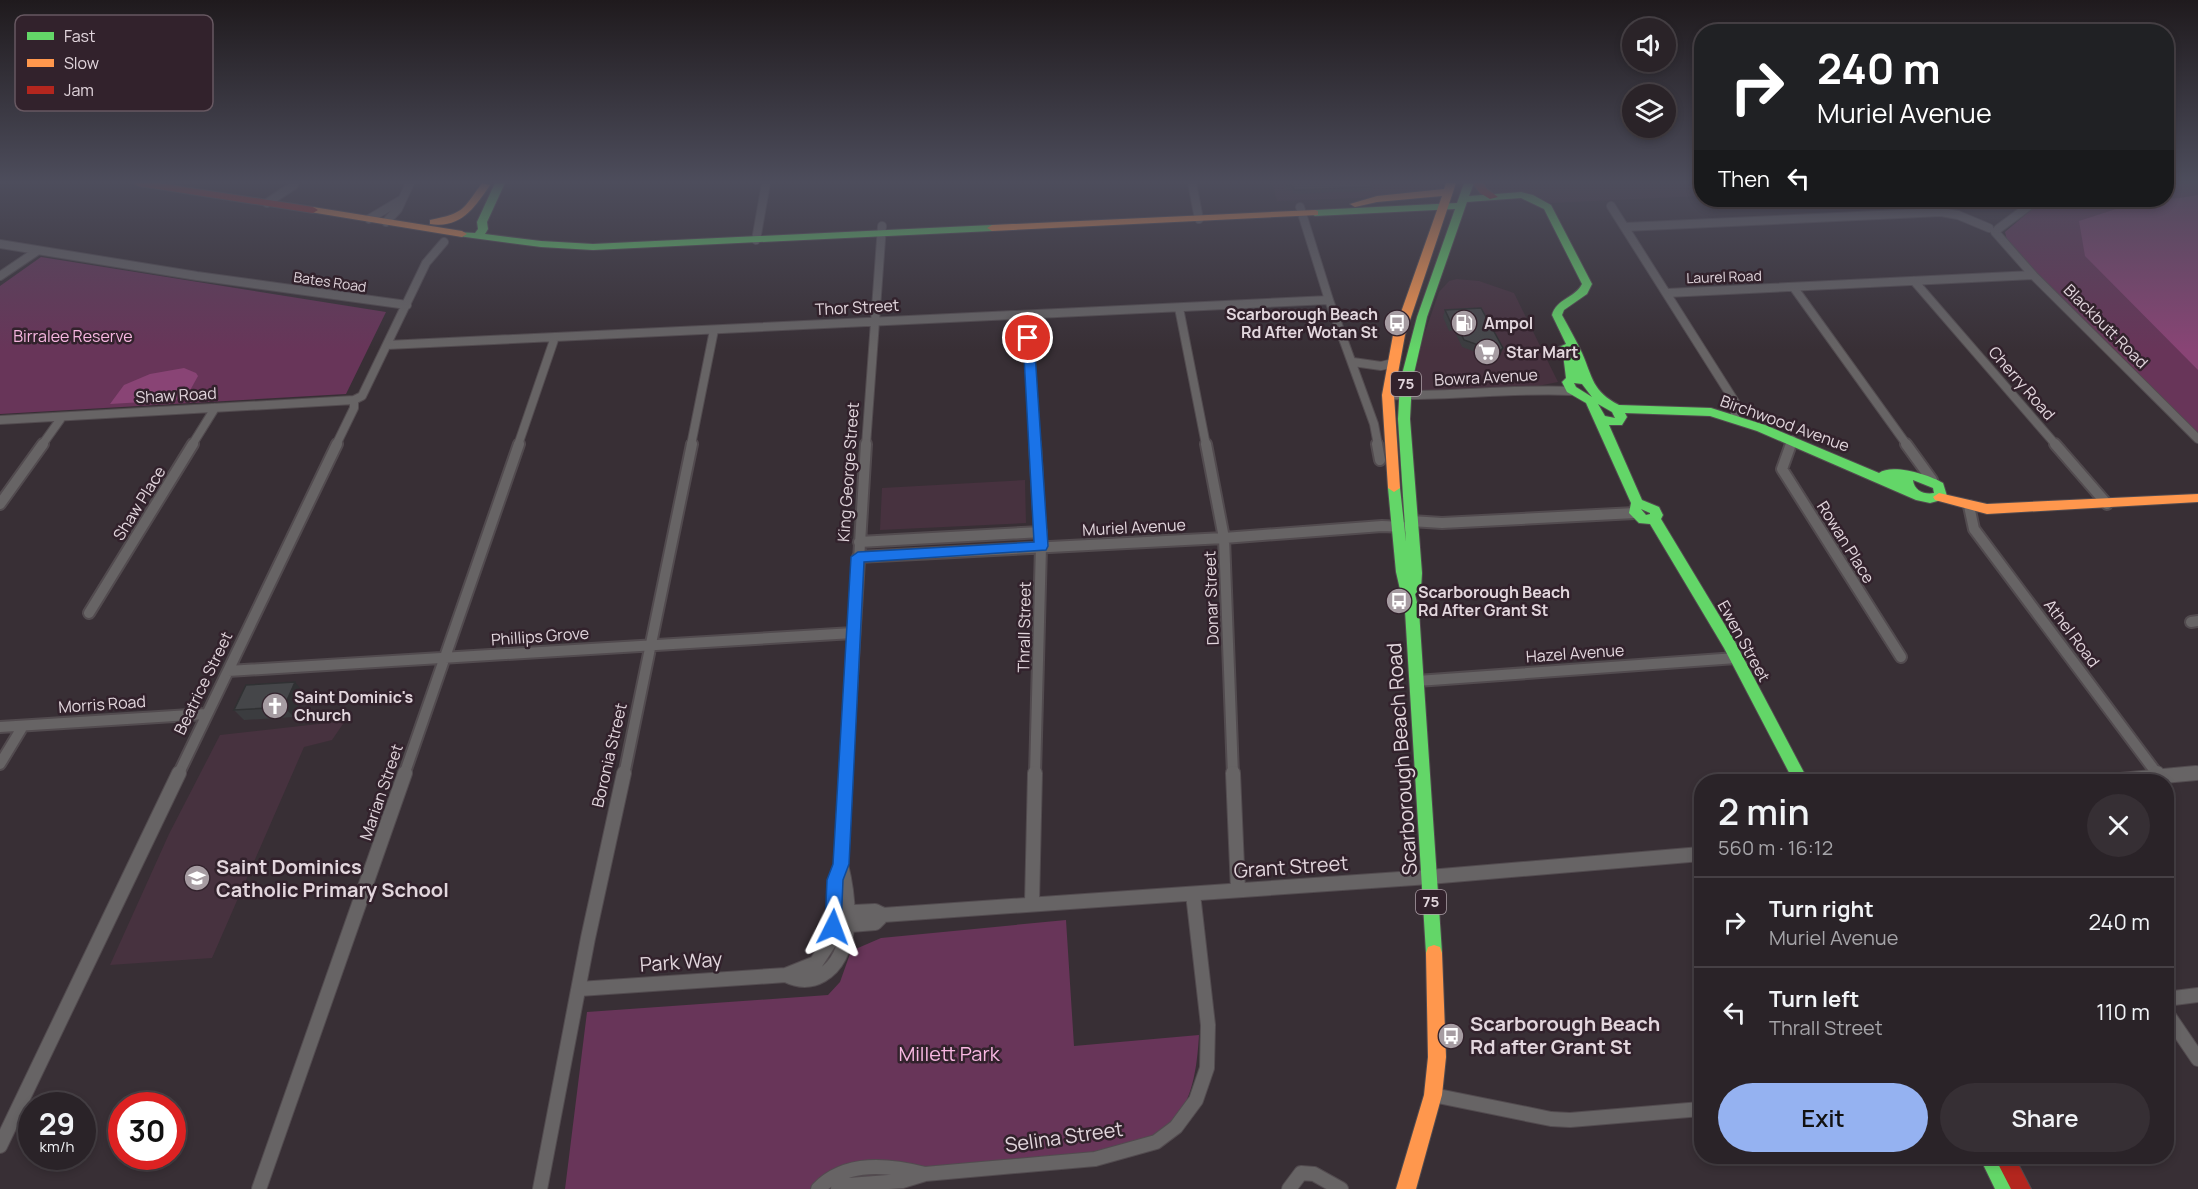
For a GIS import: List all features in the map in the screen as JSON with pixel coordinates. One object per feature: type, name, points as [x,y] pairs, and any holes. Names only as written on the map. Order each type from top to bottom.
[{"type":"main road","points":[[524,238],[581,247],[717,238]]},
{"type":"main road","points":[[1417,282],[1425,238]]},
{"type":"main road","name":"Scarborough Beach Road","points":[[1406,1189],[1433,1095],[1437,1058],[1437,996],[1412,611],[1415,573],[1407,525],[1391,458],[1388,395],[1399,335],[1432,238]]},
{"type":"main road","name":"Scarborough Beach Road","points":[[1407,525],[1404,396],[1422,317],[1450,238]]},
{"type":"main road","points":[[1560,238],[1587,284],[1583,292],[1559,308],[1557,315],[1577,354],[1575,383],[1592,401],[1610,446],[1640,508]]},
{"type":"main road","points":[[1575,383],[1602,401],[1618,416]]},
{"type":"main road","name":"Birchwood Avenue","points":[[1618,416],[1660,411],[1711,412],[1792,440],[1926,498],[1937,488]]},
{"type":"main road","points":[[1601,420],[1618,416]]},
{"type":"main road","points":[[1618,416],[1614,432],[1640,508]]},
{"type":"main road","name":"Birchwood Avenue","points":[[1862,469],[1883,474],[1915,476],[1969,506],[1987,509],[2198,498]]},
{"type":"main road","points":[[1910,491],[1906,480],[1915,476]]},
{"type":"main road","name":"Birchwood Avenue","points":[[1937,488],[1969,500],[2008,508]]},
{"type":"main road","name":"Ewen Street","points":[[1640,508],[1651,520],[1797,774]]},
{"type":"main road","name":"Ewen Street","points":[[1732,658],[1786,774]]},
{"type":"main road","points":[[1992,1164],[2005,1189]]},
{"type":"main road","points":[[2007,1164],[2021,1189]]},
{"type":"street","name":"King George Street","points":[[821,977],[836,964],[840,956],[835,880],[841,864],[853,633],[881,238]]},
{"type":"street","points":[[1310,238],[1329,300],[1374,424],[1380,460]]},
{"type":"street","points":[[1632,238],[1735,402],[1735,419]]},
{"type":"street","name":"Blackbutt Road","points":[[2001,238],[2033,275],[2198,439]]},
{"type":"street","name":"Beatrice Street","points":[[0,1146],[354,408],[354,400],[362,396],[426,263],[444,242]]},
{"type":"street","name":"Bates Road","points":[[0,244],[197,276],[407,305]]},
{"type":"street","points":[[0,276],[37,251]]},
{"type":"street","name":"Laurel Road","points":[[1667,293],[2033,275]]},
{"type":"street","name":"Cherry Road","points":[[1914,281],[2107,504]]},
{"type":"street","points":[[1794,288],[1918,458],[1937,488]]},
{"type":"street","name":"Thor Street","points":[[387,345],[1329,300]]},
{"type":"street","name":"Donar Street","points":[[1179,308],[1224,538],[1238,890]]},
{"type":"street","name":"Thrall Street","points":[[1026,315],[1041,532],[1032,903]]},
{"type":"street","name":"Boronia Street","points":[[540,1189],[621,781],[652,646],[714,330]]},
{"type":"street","name":"Marian Street","points":[[259,1189],[555,337]]},
{"type":"street","points":[[1353,362],[1380,366],[1393,363]]},
{"type":"street","name":"Bowra Avenue","points":[[1388,395],[1549,389],[1575,383]]},
{"type":"street","name":"Shaw Road","points":[[0,420],[354,400]]},
{"type":"street","name":"Shaw Place","points":[[89,613],[215,408]]},
{"type":"street","points":[[0,504],[62,417]]},
{"type":"street","name":"Rowan Place","points":[[1792,440],[1782,469],[1901,657]]},
{"type":"street","points":[[1915,476],[1919,470],[1918,458]]},
{"type":"street","name":"Athel Road","points":[[1969,506],[1974,529],[2158,774]]},
{"type":"street","name":"Muriel Avenue","points":[[858,557],[1224,538],[1640,508]]},
{"type":"street","points":[[859,542],[1041,532]]},
{"type":"street","name":"Phillips Grove","points":[[228,671],[853,633]]},
{"type":"street","name":"Hazel Avenue","points":[[1417,681],[1732,658]]},
{"type":"street","name":"Morris Road","points":[[0,727],[206,714]]},
{"type":"street","points":[[0,764],[23,726]]},
{"type":"street","points":[[2174,776],[2196,776]]},
{"type":"street","name":"Grant Street","points":[[839,919],[875,923],[883,915],[1429,877],[1694,855]]},
{"type":"street","name":"Selina Street","points":[[838,1189],[849,1185],[902,1181],[925,1174],[1095,1159],[1156,1142],[1176,1127],[1196,1100],[1207,1068],[1208,1025],[1193,894]]},
{"type":"street","name":"King George Street","points":[[816,963],[830,946],[839,919]]},
{"type":"street","name":"Park Way","points":[[579,989],[786,975],[816,963]]},
{"type":"street","name":"Park Way","points":[[786,975],[796,981],[821,977]]},
{"type":"street","points":[[2174,998],[2198,995]]},
{"type":"street","points":[[2174,1024],[2198,1059]]},
{"type":"street","points":[[1433,1095],[1560,1120],[1694,1110]]},
{"type":"street","name":"Selina Street","points":[[818,1189],[827,1177],[841,1171],[903,1168],[925,1174]]},
{"type":"street","points":[[1289,1189],[1300,1173],[1314,1174],[1341,1189]]},
{"type":"shaded area","points":[[2082,238],[2198,238],[2198,370],[2085,256]]},
{"type":"shaded area","points":[[1457,279],[1479,281],[1514,293],[1558,382],[1533,387],[1425,392],[1413,385],[1423,338],[1439,292],[1449,281]]},
{"type":"shaded area","points":[[184,368],[198,376],[188,394],[176,400],[110,404],[124,385],[150,374]]},
{"type":"shaded area","points":[[1025,480],[1026,523],[880,530],[882,488]]},
{"type":"shaded area","name":"Saint Dominics Catholic Primary School","points":[[345,721],[332,740],[304,747],[212,958],[110,965],[169,834],[220,735]]},
{"type":"green space","points":[[2007,238],[2198,238],[2198,437],[2008,244]]},
{"type":"green space","name":"Birralee Reserve","points":[[41,257],[386,312],[346,394],[0,414],[0,286]]},
{"type":"green space","name":"Millett Park","points":[[1066,920],[1074,1046],[1199,1035],[1195,1072],[1184,1107],[1169,1127],[1135,1152],[864,1183],[812,1186],[810,1189],[565,1189],[587,1012],[828,995],[840,982],[851,951],[881,938]]},
{"type":"building","points":[[1481,308],[1503,348],[1498,352],[1464,340],[1456,323],[1451,323],[1445,310]]},
{"type":"building","points":[[295,682],[284,707],[234,710],[246,685]]},
{"type":"traffic: fast","points":[[497,238],[593,247],[772,238]]},
{"type":"traffic: fast","points":[[1414,589],[1415,573],[1404,419],[1406,382],[1422,317],[1450,238]]},
{"type":"traffic: fast","points":[[1564,238],[1587,284],[1583,292],[1559,308],[1557,315],[1577,354],[1586,381]]},
{"type":"traffic: fast","points":[[1565,347],[1569,354],[1572,379]]},
{"type":"traffic: fast","points":[[1572,379],[1586,381],[1602,401],[1617,409],[1621,417],[1618,422],[1601,420],[1591,401],[1571,389],[1568,382],[1572,379]]},
{"type":"traffic: fast","points":[[1617,409],[1711,412],[1761,428],[1910,491]]},
{"type":"traffic: fast","points":[[1601,420],[1638,505]]},
{"type":"traffic: fast","points":[[1885,474],[1913,476],[1926,479],[1939,486],[1941,496],[1925,498],[1916,495],[1906,482],[1908,477],[1913,476]]},
{"type":"traffic: fast","points":[[1394,488],[1403,572],[1412,611],[1434,953]]},
{"type":"traffic: fast","points":[[1643,504],[1655,510],[1657,515],[1654,519],[1644,520],[1635,513],[1635,506],[1643,504]]},
{"type":"traffic: fast","points":[[1654,519],[1729,644],[1798,774]]},
{"type":"traffic: fast","points":[[1992,1164],[2005,1189]]},
{"type":"traffic: slow","points":[[1394,488],[1388,395],[1399,335],[1432,238]]},
{"type":"traffic: slow","points":[[1939,497],[1987,509],[2198,498]]},
{"type":"traffic: slow","points":[[1406,1189],[1433,1095],[1437,1057],[1434,953]]},
{"type":"traffic: jam","points":[[2007,1164],[2021,1189]]},
{"type":"place","name":"Scarborough Beach Rd After Wotan St","points":[[1397,323]]},
{"type":"place","name":"Ampol","points":[[1464,323]]},
{"type":"place","name":"Star Mart","points":[[1487,352]]},
{"type":"place","name":"Scarborough Beach Rd After Grant St","points":[[1399,601]]},
{"type":"place","name":"Saint Dominic's Church","points":[[275,706]]},
{"type":"place","name":"Saint Dominics Catholic Primary School","points":[[197,878]]},
{"type":"place","name":"Scarborough Beach Rd after Grant St","points":[[1451,1036]]},
{"type":"route","points":[[833,927],[835,880],[841,864],[858,557],[1041,546],[1028,338]]}]
